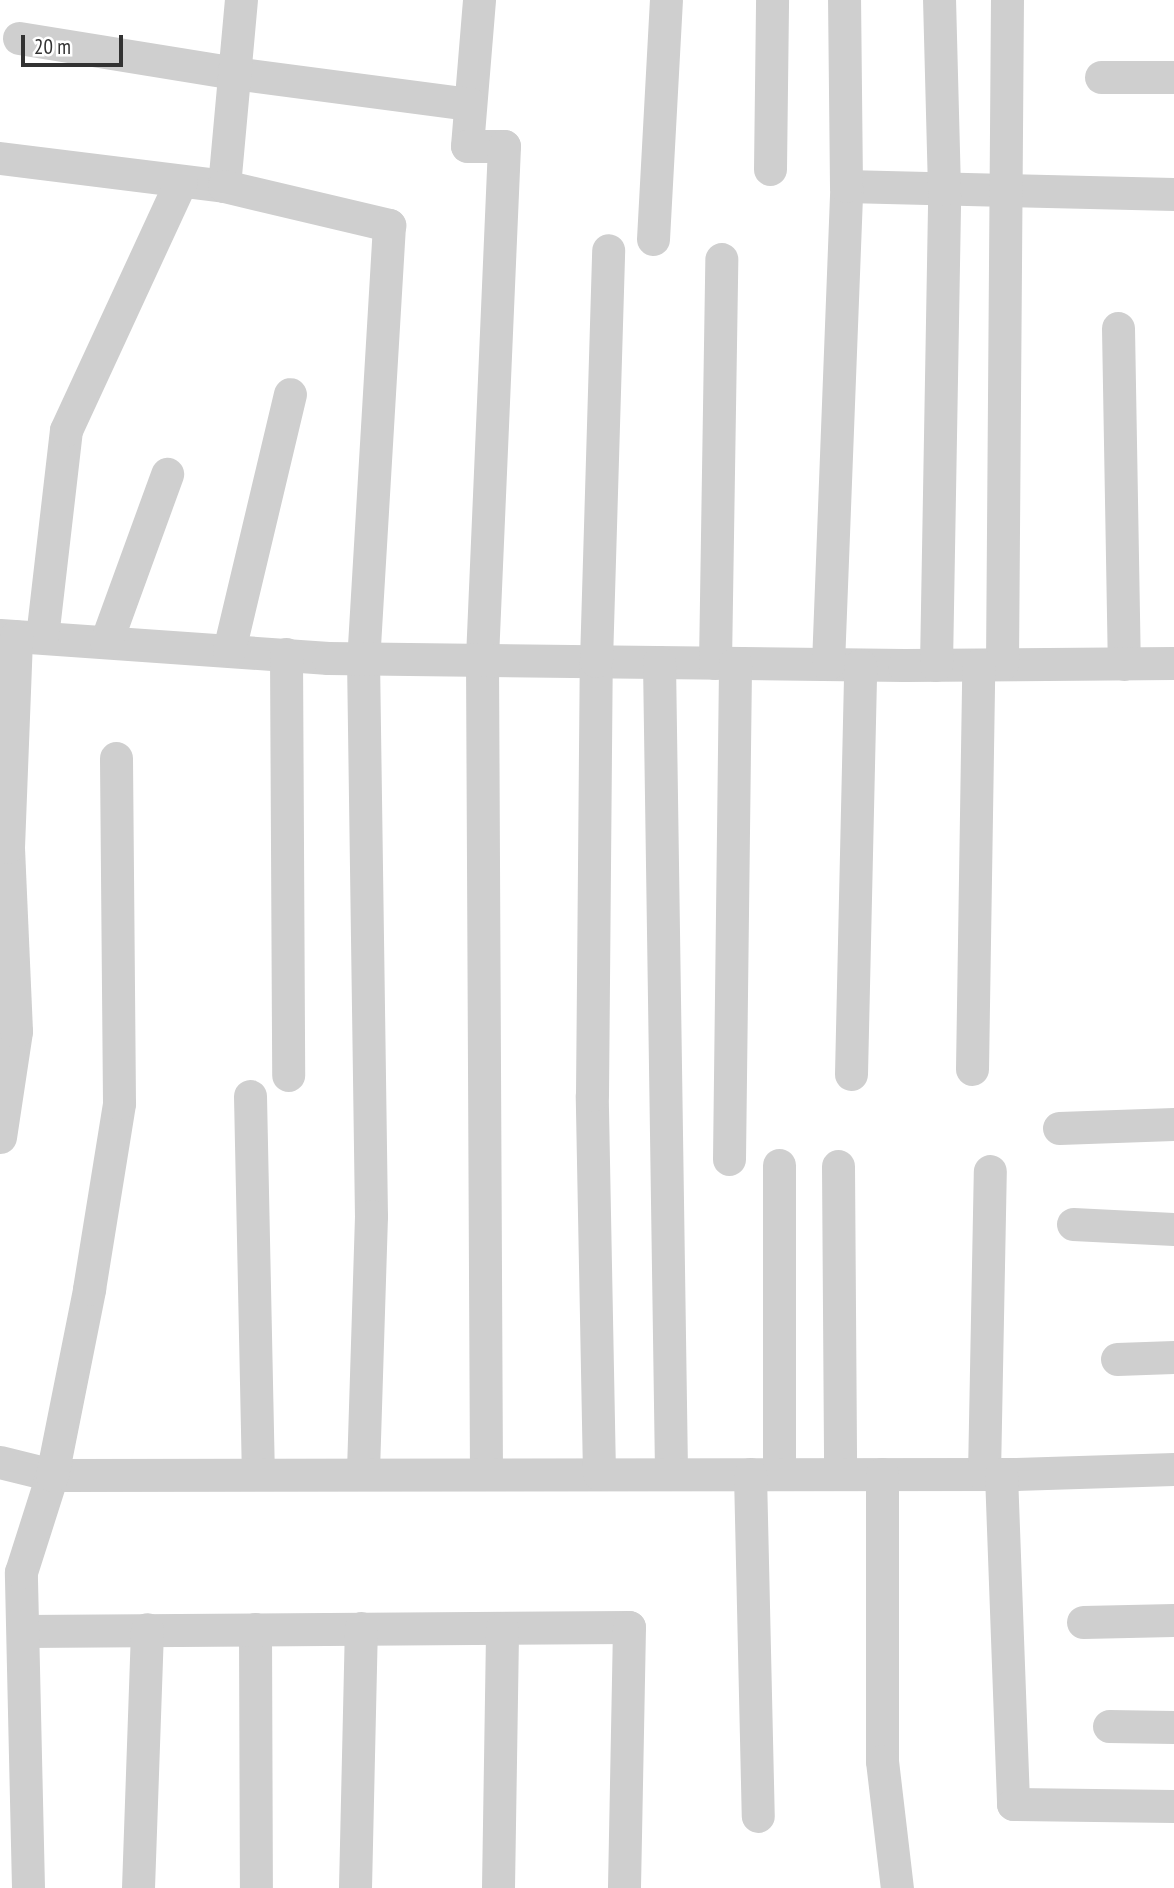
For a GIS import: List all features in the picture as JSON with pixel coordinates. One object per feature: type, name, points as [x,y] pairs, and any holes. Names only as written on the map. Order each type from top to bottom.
[{"type":"street","points":[[224,187],[241,0]]},
{"type":"street","points":[[479,0],[467,146],[504,146],[482,659],[486,1474]]},
{"type":"street","points":[[653,239],[666,0]]},
{"type":"street","points":[[770,169],[772,0]]},
{"type":"street","points":[[844,0],[844,665],[851,1074]]},
{"type":"street","points":[[936,665],[944,189],[939,0]]},
{"type":"street","points":[[972,1069],[990,665],[1005,191],[1007,0]]},
{"type":"street","points":[[19,38],[234,73],[470,104]]},
{"type":"street","points":[[1101,77],[1174,76]]},
{"type":"street","points":[[0,158],[224,187],[388,225],[363,658],[371,1216],[363,1474]]},
{"type":"street","points":[[0,1137],[16,1031],[5,797],[19,636],[66,430],[181,181]]},
{"type":"street","points":[[846,186],[1174,194]]},
{"type":"street","points":[[599,1474],[593,1095],[596,661],[608,250]]},
{"type":"street","points":[[720,259],[729,1160]]},
{"type":"street","points":[[1118,328],[1124,664]]},
{"type":"street","points":[[229,650],[290,394]]},
{"type":"street","points":[[106,642],[167,474]]},
{"type":"street","points":[[19,636],[363,658],[844,665],[1174,663]]},
{"type":"street","points":[[286,654],[288,1075]]},
{"type":"street","points":[[659,662],[671,1474]]},
{"type":"street","points":[[28,1888],[21,1572],[52,1475],[89,1289],[119,1104],[116,758]]},
{"type":"street","points":[[250,1096],[258,1474]]},
{"type":"street","points":[[1059,1128],[1174,1124]]},
{"type":"street","points":[[758,1816],[764,1474],[779,1165]]},
{"type":"street","points":[[838,1166],[840,1474]]},
{"type":"street","points":[[990,1171],[992,1474],[1013,1804],[1174,1806]]},
{"type":"street","points":[[1073,1224],[1174,1229]]},
{"type":"street","points":[[1117,1359],[1174,1357]]},
{"type":"street","points":[[0,1462],[52,1475],[992,1474],[1174,1469]]},
{"type":"street","points":[[882,1474],[882,1761],[897,1888]]},
{"type":"street","points":[[1083,1622],[1174,1620]]},
{"type":"street","points":[[23,1631],[629,1627],[624,1888]]},
{"type":"street","points":[[355,1888],[362,1628]]},
{"type":"street","points":[[498,1888],[502,1628]]},
{"type":"street","points":[[138,1888],[147,1629]]},
{"type":"street","points":[[255,1629],[256,1888]]},
{"type":"street","points":[[1109,1726],[1174,1727]]}]
